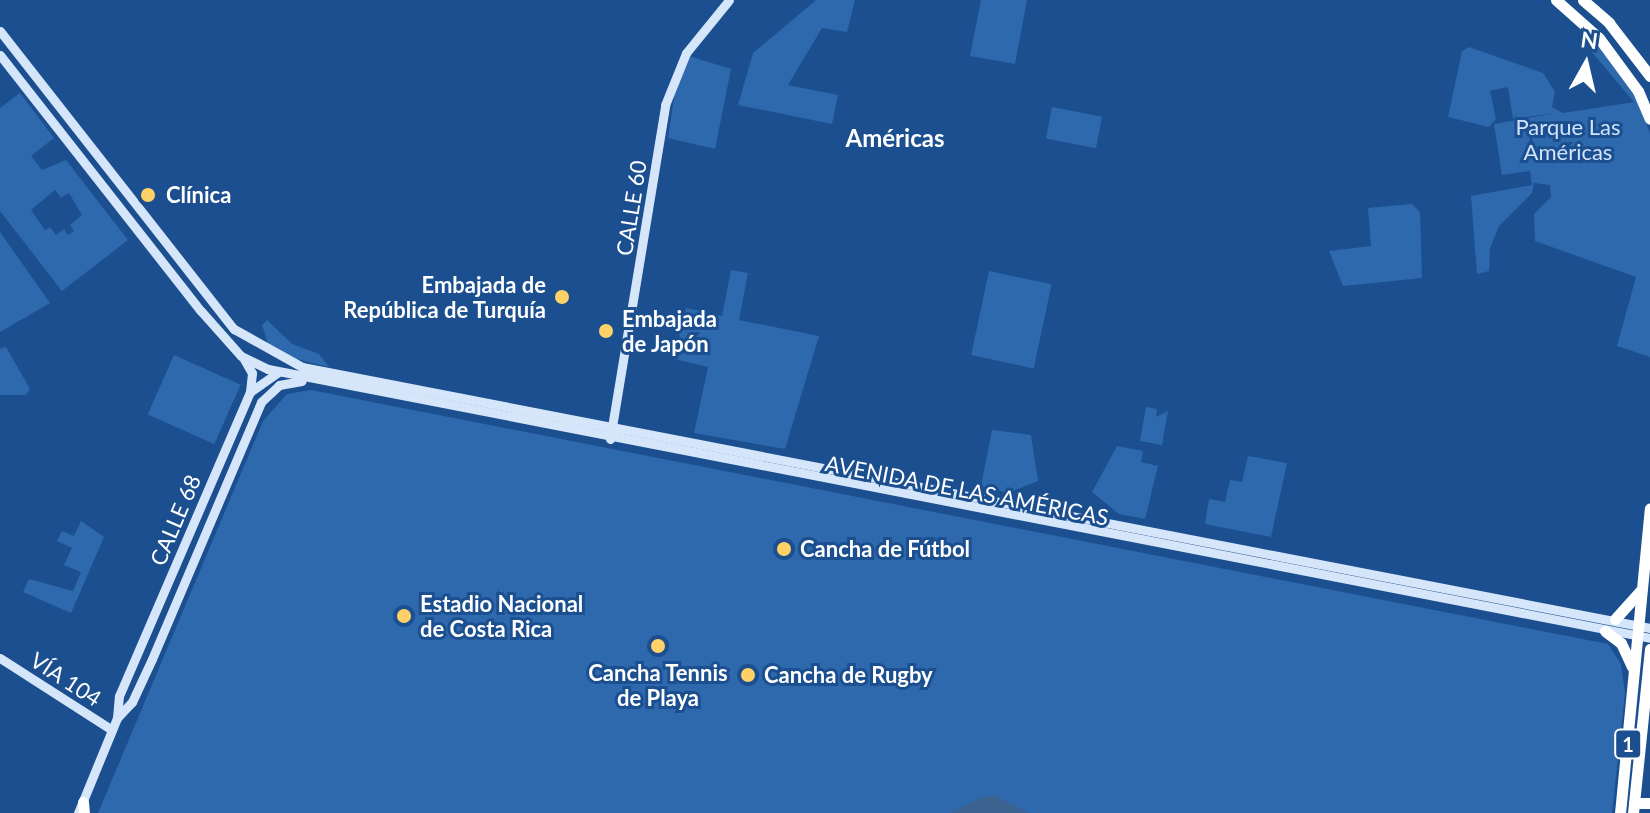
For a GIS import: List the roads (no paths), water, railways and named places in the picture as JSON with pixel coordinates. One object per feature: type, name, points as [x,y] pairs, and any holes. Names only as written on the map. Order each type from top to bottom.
[{"type":"highway","points":[[1556,0],[1599,38],[1638,91],[1650,119]]},
{"type":"highway","points":[[1583,0],[1609,23],[1650,76]]},
{"type":"highway","name":"1","points":[[1620,813],[1634,674],[1644,631],[1642,587],[1650,508]]},
{"type":"highway","points":[[1615,619],[1635,602],[1642,587]]},
{"type":"highway","points":[[1605,631],[1621,643],[1634,674]]},
{"type":"highway","name":"1","points":[[1633,808],[1650,649]]},
{"type":"highway","points":[[1640,754],[1650,727]]},
{"type":"highway","points":[[1633,808],[1650,803]]},
{"type":"main road","name":"CALLE 60","points":[[610,439],[665,105],[686,53],[729,0]]},
{"type":"main road","points":[[0,31],[234,329],[302,367]]},
{"type":"main road","points":[[0,55],[144,241],[241,356],[252,373],[250,392]]},
{"type":"main road","name":"AVENIDA DE LAS AMÉRICAS","points":[[241,356],[278,373],[312,381],[1605,631],[1644,631]]},
{"type":"main road","name":"AVENIDA DE LAS AMÉRICAS","points":[[302,367],[1615,619],[1644,631]]},
{"type":"main road","points":[[250,392],[278,373],[302,367]]},
{"type":"main road","name":"CALLE 68","points":[[117,718],[132,702],[152,659],[261,402],[279,385],[312,381]]},
{"type":"main road","name":"CALLE 68","points":[[82,809],[117,718],[119,696],[250,392]]},
{"type":"main road","name":"VÍA 104","points":[[0,658],[112,730]]},
{"type":"place","name":"Clínica","points":[[148,195]]},
{"type":"place","name":"Embajada de República de Turquía","points":[[562,297]]},
{"type":"place","name":"Embajada de Japón","points":[[606,331]]},
{"type":"place","name":"Cancha de Fútbol","points":[[784,549]]},
{"type":"place","name":"Estadio Nacional de Costa Rica","points":[[404,616]]},
{"type":"place","name":"Cancha Tennis de Playa","points":[[658,646]]},
{"type":"place","name":"Cancha de Rugby","points":[[748,675]]},
{"type":"district","name":"Américas","points":[[895,138]]},
{"type":"park label","name":"Parque Las Américas","points":[[1568,138]]}]
